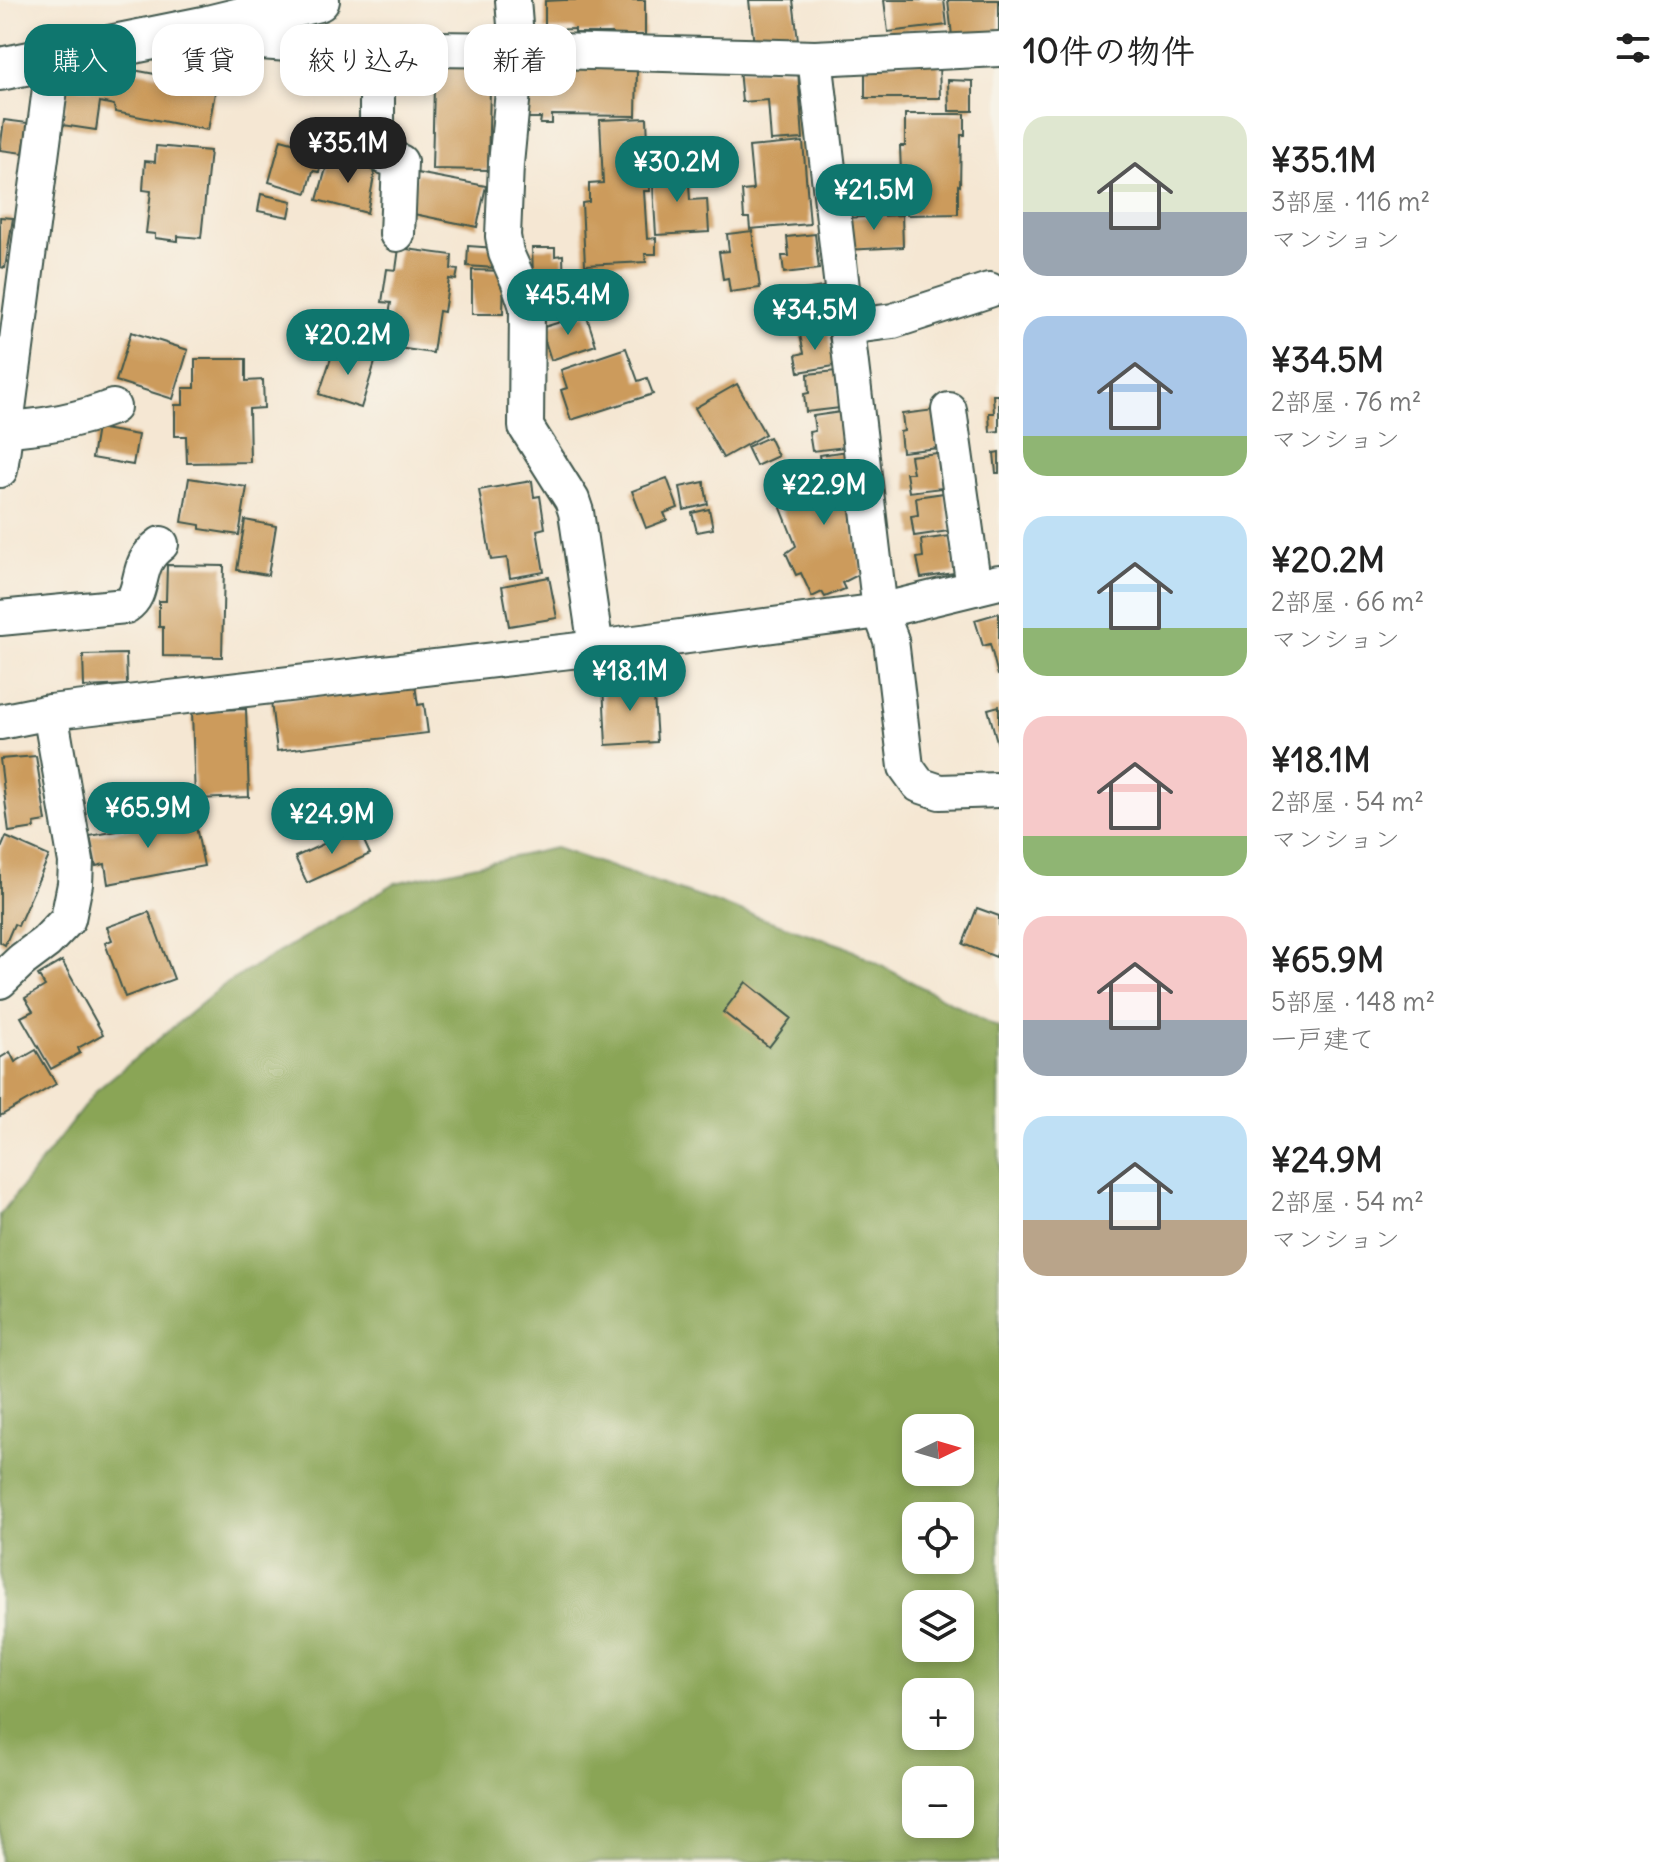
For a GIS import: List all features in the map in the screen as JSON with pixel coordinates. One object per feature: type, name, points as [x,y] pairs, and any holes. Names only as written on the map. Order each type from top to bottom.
[{"type":"street","points":[[220,24],[318,0]]},
{"type":"street","points":[[513,0],[515,24]]},
{"type":"street","points":[[576,52],[815,58],[999,49]]},
{"type":"street","points":[[815,58],[880,611],[891,640],[906,767],[919,785],[940,792],[999,790]]},
{"type":"street","points":[[2,62],[24,60]]},
{"type":"street","points":[[0,470],[49,96]]},
{"type":"street","points":[[377,96],[377,130],[383,156],[400,162],[397,234]]},
{"type":"street","points":[[513,96],[503,236],[506,253],[527,307],[526,427],[572,500],[576,512],[596,648]]},
{"type":"street","points":[[847,327],[893,321],[989,290]]},
{"type":"street","points":[[5,429],[46,425],[113,407]]},
{"type":"street","points":[[0,722],[50,712],[596,648],[880,611],[986,585],[949,410]]},
{"type":"street","points":[[0,618],[126,606],[137,594],[145,559],[161,544]]},
{"type":"street","points":[[0,981],[68,919],[75,884],[76,862],[50,712]]},
{"type":"green space","points":[[555,848],[844,946],[999,1028],[999,1862],[0,1862],[0,1215],[97,1090],[224,985],[395,883]]},
{"type":"building","points":[[645,0],[645,35],[636,35],[636,41],[612,41],[612,33],[576,33],[576,24],[545,24],[545,1]]},
{"type":"building","points":[[749,0],[793,0],[798,40],[754,45]]},
{"type":"building","points":[[884,0],[944,0],[947,25],[888,32]]},
{"type":"building","points":[[948,0],[999,0],[999,40],[953,45]]},
{"type":"building","points":[[464,59],[464,96],[490,96],[488,170],[432,169],[434,96],[448,96],[448,60]]},
{"type":"building","points":[[939,61],[940,98],[865,98],[865,65]]},
{"type":"building","points":[[576,67],[637,68],[636,116],[552,115],[552,124],[540,124],[541,118],[524,118],[525,96],[576,96]]},
{"type":"building","points":[[739,69],[798,70],[803,139],[771,141],[768,100],[742,102]]},
{"type":"building","points":[[136,70],[152,73],[152,96],[214,96],[208,130],[115,112],[114,105],[100,102],[96,130],[62,125],[66,96],[136,96]]},
{"type":"building","points":[[948,80],[973,81],[973,111],[949,111]]},
{"type":"building","points":[[905,114],[965,114],[965,135],[961,135],[958,214],[907,215],[906,173],[901,173],[900,146],[905,146]]},
{"type":"building","points":[[647,118],[650,191],[644,191],[647,239],[656,238],[656,254],[645,254],[646,262],[585,265],[582,203],[589,202],[589,184],[603,183],[600,120]]},
{"type":"building","points":[[4,120],[28,123],[23,153],[0,150]]},
{"type":"building","points":[[281,139],[325,151],[319,172],[313,171],[307,193],[269,182]]},
{"type":"building","points":[[803,142],[810,224],[750,229],[749,218],[744,218],[742,191],[753,190],[749,147]]},
{"type":"building","points":[[156,146],[210,151],[201,238],[178,236],[178,241],[155,238],[155,234],[146,233],[151,191],[143,190],[145,161],[155,162]]},
{"type":"building","points":[[346,157],[376,166],[367,213],[317,200],[327,165],[343,169]]},
{"type":"building","points":[[688,168],[690,200],[707,199],[709,232],[656,235],[652,170]]},
{"type":"building","points":[[417,173],[486,186],[477,227],[409,213]]},
{"type":"building","points":[[261,194],[292,201],[289,217],[258,211]]},
{"type":"building","points":[[902,215],[903,247],[846,250],[844,218]]},
{"type":"building","points":[[0,217],[13,218],[5,268],[0,267]]},
{"type":"building","points":[[752,231],[760,288],[730,292],[728,278],[723,279],[719,252],[729,251],[727,234]]},
{"type":"building","points":[[815,234],[819,269],[784,273],[782,256],[789,256],[787,237]]},
{"type":"building","points":[[468,246],[496,248],[495,268],[467,266]]},
{"type":"building","points":[[399,248],[452,255],[451,269],[458,270],[456,280],[449,279],[444,312],[439,311],[433,353],[384,346],[391,303],[382,302],[387,269],[396,270]]},
{"type":"building","points":[[532,248],[555,248],[555,256],[563,255],[564,294],[552,293],[552,299],[534,298]]},
{"type":"building","points":[[472,270],[504,271],[503,314],[472,314]]},
{"type":"building","points":[[823,287],[828,325],[795,331],[792,312],[799,311],[796,291]]},
{"type":"building","points":[[586,314],[596,345],[551,360],[541,328]]},
{"type":"building","points":[[828,330],[834,366],[799,372],[796,355],[804,353],[800,335]]},
{"type":"building","points":[[131,332],[188,350],[173,399],[116,381]]},
{"type":"building","points":[[335,346],[376,359],[361,408],[319,394]]},
{"type":"building","points":[[626,348],[638,381],[647,378],[653,394],[571,420],[561,390],[567,388],[561,370]]},
{"type":"building","points":[[195,359],[246,359],[246,381],[263,380],[264,408],[249,409],[250,462],[187,463],[186,436],[175,436],[175,405],[183,405],[183,388],[195,388]]},
{"type":"building","points":[[836,371],[840,408],[806,412],[804,394],[809,393],[808,374]]},
{"type":"building","points":[[737,384],[765,434],[723,458],[695,408]]},
{"type":"building","points":[[993,395],[999,395],[999,431],[990,432],[989,413],[994,413]]},
{"type":"building","points":[[934,410],[938,448],[902,452],[902,414]]},
{"type":"building","points":[[841,412],[846,447],[812,451],[809,432],[815,431],[813,416]]},
{"type":"building","points":[[97,428],[138,435],[133,465],[92,458]]},
{"type":"building","points":[[769,437],[778,456],[756,466],[747,447]]},
{"type":"building","points":[[848,451],[856,517],[851,518],[862,573],[842,583],[845,589],[825,597],[822,592],[812,597],[801,573],[796,575],[786,553],[796,546],[781,508],[787,502],[784,492],[822,475],[819,455]]},
{"type":"building","points":[[999,452],[999,473],[996,473],[994,453]]},
{"type":"building","points":[[938,453],[942,488],[909,492],[906,473],[913,473],[910,456]]},
{"type":"building","points":[[189,478],[247,487],[239,535],[200,529],[200,525],[182,522]]},
{"type":"building","points":[[667,478],[678,508],[664,513],[667,520],[646,528],[632,491]]},
{"type":"building","points":[[532,481],[534,497],[540,496],[545,528],[537,530],[544,572],[510,578],[507,558],[491,560],[479,490]]},
{"type":"building","points":[[704,482],[708,504],[684,510],[680,487]]},
{"type":"building","points":[[944,493],[949,531],[914,536],[911,516],[918,515],[916,497]]},
{"type":"building","points":[[709,509],[713,529],[697,532],[692,513]]},
{"type":"building","points":[[245,520],[276,526],[268,575],[237,570]]},
{"type":"building","points":[[950,536],[954,573],[921,578],[917,558],[923,557],[921,540]]},
{"type":"building","points":[[167,565],[224,566],[222,657],[163,656],[159,601],[166,601]]},
{"type":"building","points":[[549,577],[557,618],[509,626],[502,586]]},
{"type":"building","points":[[999,613],[998,675],[990,644],[983,646],[975,620]]},
{"type":"building","points":[[126,654],[127,685],[84,687],[83,655]]},
{"type":"building","points":[[653,681],[657,742],[606,745],[603,685]]},
{"type":"building","points":[[415,685],[418,705],[424,704],[428,733],[277,751],[271,702]]},
{"type":"building","points":[[999,706],[999,745],[998,745],[988,709]]},
{"type":"building","points":[[246,709],[249,797],[195,799],[192,711]]},
{"type":"building","points":[[36,756],[46,821],[34,823],[35,828],[9,832],[0,759]]},
{"type":"building","points":[[194,817],[204,866],[108,884],[105,864],[96,866],[90,836]]},
{"type":"building","points":[[358,828],[370,854],[307,883],[295,857]]},
{"type":"building","points":[[6,837],[49,856],[18,926],[14,924],[5,945],[0,942],[0,851]]},
{"type":"building","points":[[977,908],[999,916],[999,949],[996,957],[963,944]]},
{"type":"building","points":[[149,912],[174,979],[125,997],[105,943],[112,940],[107,927]]},
{"type":"building","points":[[62,961],[103,1034],[78,1048],[80,1053],[51,1069],[21,1017],[33,1011],[25,998],[45,986],[38,975]]},
{"type":"building","points":[[746,982],[791,1018],[769,1047],[723,1012]]},
{"type":"building","points":[[36,1050],[56,1084],[0,1116],[0,1058],[10,1052],[15,1062]]}]
